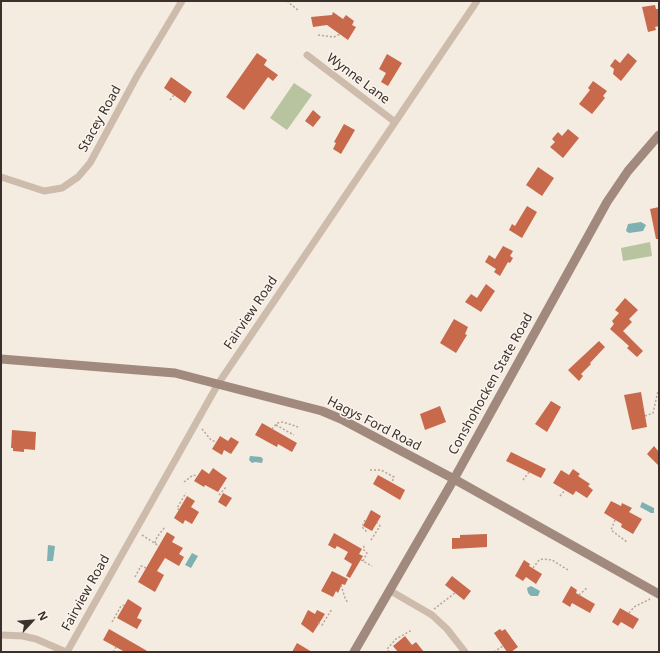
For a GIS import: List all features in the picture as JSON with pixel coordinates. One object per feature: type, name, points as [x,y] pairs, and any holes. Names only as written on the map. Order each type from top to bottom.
[{"type":"street","name":"Stacey Road","points":[[1,178],[44,191],[62,188],[78,177],[90,163],[137,76],[182,1]]},
{"type":"street","name":"Fairview Road","points":[[66,652],[218,384],[477,1]]},
{"type":"street","name":"Wynne Lane","points":[[307,55],[394,122]]},
{"type":"street","name":"Conshohocken State Road","points":[[354,652],[454,480],[607,202],[628,170],[659,134]]},
{"type":"street","name":"Hagys Ford Road","points":[[1,359],[175,373],[322,411],[341,419],[454,480],[658,593]]},
{"type":"street","points":[[389,590],[431,613],[448,629],[465,652]]},
{"type":"street","points":[[1,635],[23,636],[36,639],[66,652]]},
{"type":"path","points":[[287,1],[299,12]]},
{"type":"path","points":[[318,35],[334,38],[340,34]]},
{"type":"path","points":[[170,100],[174,95]]},
{"type":"path","points":[[645,416],[653,413],[658,391]]},
{"type":"path","points":[[272,429],[276,425],[283,422],[298,427]]},
{"type":"path","points":[[195,425],[216,442]]},
{"type":"path","points":[[276,425],[294,435]]},
{"type":"path","points":[[370,470],[381,470],[394,477],[392,482]]},
{"type":"path","points":[[523,480],[528,472]]},
{"type":"path","points":[[184,482],[193,474],[197,476]]},
{"type":"path","points":[[219,495],[227,486]]},
{"type":"path","points":[[560,496],[565,490]]},
{"type":"path","points":[[179,510],[177,508],[186,493]]},
{"type":"path","points":[[365,520],[362,527],[366,532]]},
{"type":"path","points":[[615,520],[611,530],[627,542]]},
{"type":"path","points":[[371,540],[380,526],[377,523]]},
{"type":"path","points":[[154,543],[156,537],[165,527]]},
{"type":"path","points":[[135,531],[159,546]]},
{"type":"path","points":[[365,544],[363,549],[367,553],[362,561],[372,566]]},
{"type":"path","points":[[533,568],[539,560],[543,559],[552,560],[568,570]]},
{"type":"path","points":[[135,577],[141,566],[146,568]]},
{"type":"path","points":[[341,586],[348,602]]},
{"type":"path","points":[[579,594],[588,587]]},
{"type":"path","points":[[431,613],[438,604],[448,600],[455,593]]},
{"type":"path","points":[[629,613],[634,607],[649,600],[658,593]]},
{"type":"path","points":[[112,622],[121,606],[125,605]]},
{"type":"path","points":[[318,623],[322,625],[332,609]]},
{"type":"path","points":[[389,652],[387,649],[396,639],[412,630]]},
{"type":"path","points":[[494,652],[502,646]]},
{"type":"path","points":[[112,652],[116,647]]},
{"type":"green space","points":[[294,83],[312,95],[287,130],[270,118]]},
{"type":"green space","points":[[650,242],[652,256],[623,261],[621,248]]},
{"type":"water","points":[[641,222],[646,225],[643,231],[629,233],[626,231],[628,224]]},
{"type":"water","points":[[250,456],[261,457],[263,459],[262,463],[252,463],[249,460]]},
{"type":"water","points":[[642,502],[654,508],[654,513],[640,507]]},
{"type":"water","points":[[48,545],[55,546],[53,561],[47,561]]},
{"type":"water","points":[[192,553],[198,556],[191,568],[185,565]]},
{"type":"water","points":[[531,586],[540,591],[538,596],[531,596],[528,593],[527,588]]},
{"type":"building","points":[[655,5],[656,9],[659,9],[659,26],[655,27],[656,30],[648,32],[642,7]]},
{"type":"building","points":[[333,12],[343,19],[346,15],[354,21],[352,25],[356,27],[348,40],[327,25],[313,27],[311,17],[332,15]]},
{"type":"building","points":[[257,53],[267,60],[264,65],[278,75],[273,81],[268,77],[244,110],[226,97]]},
{"type":"building","points":[[628,53],[637,61],[621,81],[613,74],[614,69],[610,66],[615,59],[620,63]]},
{"type":"building","points":[[387,54],[402,63],[388,86],[381,82],[386,73],[379,69]]},
{"type":"building","points":[[171,77],[192,92],[185,103],[164,88]]},
{"type":"building","points":[[593,81],[607,91],[603,96],[605,98],[592,114],[579,104],[590,90],[588,88]]},
{"type":"building","points":[[313,110],[321,117],[313,127],[305,121]]},
{"type":"building","points":[[344,124],[355,130],[341,154],[333,149],[336,143],[334,142]]},
{"type":"building","points":[[568,129],[579,138],[563,158],[550,147],[555,142],[552,139],[558,132],[562,136]]},
{"type":"building","points":[[538,167],[554,178],[542,196],[526,185]]},
{"type":"building","points":[[527,206],[537,212],[522,238],[509,230],[512,224],[515,226]]},
{"type":"building","points":[[659,207],[659,239],[656,239],[650,209]]},
{"type":"building","points":[[503,246],[513,251],[510,256],[513,258],[510,263],[508,262],[500,276],[494,272],[496,269],[485,262],[489,255],[495,259]]},
{"type":"building","points":[[486,284],[495,291],[481,312],[465,302],[471,294],[477,298]]},
{"type":"building","points":[[625,298],[638,310],[629,319],[632,322],[623,331],[643,351],[637,357],[627,348],[629,346],[610,329],[614,324],[612,321],[619,313],[615,310]]},
{"type":"building","points":[[454,319],[468,327],[465,334],[467,335],[456,353],[440,343]]},
{"type":"building","points":[[599,341],[605,347],[581,374],[583,376],[579,381],[568,370]]},
{"type":"building","points":[[641,392],[647,427],[632,430],[624,395]]},
{"type":"building","points":[[551,401],[561,407],[547,432],[535,424]]},
{"type":"building","points":[[440,406],[446,422],[425,430],[420,414]]},
{"type":"building","points":[[262,423],[297,443],[292,452],[278,444],[277,447],[255,435]]},
{"type":"building","points":[[12,430],[36,432],[35,450],[24,449],[24,452],[13,451],[13,448],[11,448]]},
{"type":"building","points":[[220,436],[228,441],[231,437],[239,442],[231,454],[224,450],[222,455],[212,449]]},
{"type":"building","points":[[654,446],[659,452],[659,466],[647,454]]},
{"type":"building","points":[[511,452],[546,469],[541,478],[506,461]]},
{"type":"building","points":[[213,468],[227,478],[218,492],[205,485],[204,487],[194,481],[202,469],[209,474]]},
{"type":"building","points":[[573,469],[580,474],[578,476],[590,484],[588,486],[593,490],[587,498],[576,491],[573,495],[553,483],[561,470],[569,475]]},
{"type":"building","points":[[378,475],[405,490],[400,500],[373,484]]},
{"type":"building","points":[[223,493],[232,498],[226,507],[218,502]]},
{"type":"building","points":[[187,496],[195,501],[191,507],[199,512],[192,524],[185,520],[183,524],[174,518]]},
{"type":"building","points":[[611,501],[621,506],[622,503],[632,508],[629,512],[642,519],[633,534],[621,527],[622,524],[604,513]]},
{"type":"building","points":[[371,510],[381,516],[372,531],[363,526]]},
{"type":"building","points":[[167,532],[175,537],[172,542],[183,548],[179,554],[184,557],[179,566],[165,558],[157,571],[164,575],[155,592],[138,582]]},
{"type":"building","points":[[334,533],[362,549],[359,554],[363,556],[350,578],[346,576],[352,564],[344,559],[348,552],[337,546],[335,549],[328,545]]},
{"type":"building","points":[[487,534],[487,547],[452,549],[452,538],[460,538],[460,535]]},
{"type":"building","points":[[524,560],[530,564],[529,566],[542,574],[536,584],[526,577],[523,581],[515,576]]},
{"type":"building","points":[[332,571],[348,579],[345,585],[342,584],[338,593],[336,591],[333,597],[321,591]]},
{"type":"building","points":[[452,576],[471,591],[464,600],[445,585]]},
{"type":"building","points":[[571,586],[577,590],[576,593],[595,604],[590,613],[572,603],[570,607],[562,602]]},
{"type":"building","points":[[128,599],[142,608],[137,618],[142,620],[137,629],[117,618]]},
{"type":"building","points":[[620,608],[639,619],[633,629],[621,622],[618,626],[612,622]]},
{"type":"building","points":[[308,610],[315,614],[317,610],[325,614],[313,633],[301,624]]},
{"type":"building","points":[[109,629],[149,652],[125,652],[103,640]]},
{"type":"building","points":[[500,629],[502,631],[505,629],[518,647],[511,652],[507,652],[494,633]]},
{"type":"building","points":[[405,636],[412,645],[416,642],[424,652],[398,652],[393,646]]},
{"type":"building","points":[[297,643],[312,652],[292,652]]}]
